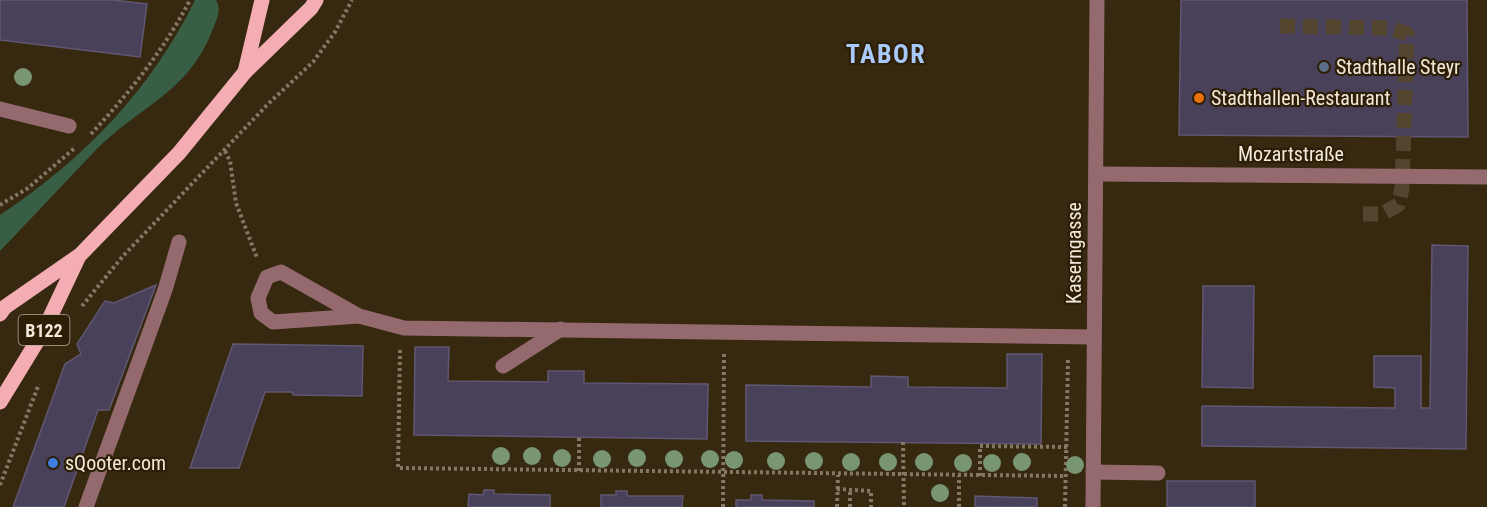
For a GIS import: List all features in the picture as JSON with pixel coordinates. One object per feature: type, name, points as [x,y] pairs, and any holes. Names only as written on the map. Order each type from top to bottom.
[{"type":"main road","name":"B122","points":[[245,72],[262,0]]},
{"type":"main road","name":"B122","points":[[0,314],[5,307],[80,255],[179,153],[245,72],[311,8],[316,0]]},
{"type":"main road","name":"B122","points":[[0,401],[44,330],[80,255]]},
{"type":"street","name":"Kaserngasse","points":[[1093,507],[1096,0]]},
{"type":"street","points":[[0,109],[69,126]]},
{"type":"street","name":"Mozartstraße","points":[[1096,174],[1487,177]]},
{"type":"street","points":[[86,507],[165,290],[179,242]]},
{"type":"street","points":[[360,316],[273,322],[261,313],[258,298],[267,277],[281,272],[360,316],[404,328],[1094,337]]},
{"type":"street","points":[[503,366],[561,329]]},
{"type":"street","points":[[1093,472],[1158,473]]},
{"type":"path","points":[[89,135],[124,98],[153,60],[190,0]]},
{"type":"path","points":[[0,205],[28,188],[81,143]]},
{"type":"path","points":[[225,151],[230,161],[236,203],[252,249],[267,277]]},
{"type":"path","points":[[404,328],[401,341],[398,468],[904,476],[1066,476]]},
{"type":"path","points":[[723,507],[725,331]]},
{"type":"path","points":[[1065,507],[1068,337]]},
{"type":"path","points":[[579,437],[579,471]]},
{"type":"path","points":[[903,442],[904,507]]},
{"type":"path","points":[[980,476],[980,446],[1066,447]]},
{"type":"path","points":[[837,507],[838,475]]},
{"type":"path","points":[[959,476],[959,507]]},
{"type":"path","points":[[837,489],[871,490],[871,507]]},
{"type":"path","points":[[850,490],[850,507]]},
{"type":"green space","points":[[195,0],[216,0],[219,9],[204,49],[192,67],[178,83],[95,151],[0,251],[0,215],[59,171],[112,121],[158,64]]},
{"type":"building","points":[[0,0],[113,0],[147,4],[140,57],[0,40]]},
{"type":"building","name":"Stadthalle Steyr","points":[[1181,0],[1467,0],[1468,137],[1179,135]]},
{"type":"building","points":[[1432,245],[1468,246],[1466,449],[1202,446],[1202,406],[1395,408],[1395,388],[1374,387],[1374,356],[1421,356],[1421,408],[1430,408]]},
{"type":"building","points":[[156,285],[109,410],[98,410],[64,507],[13,507],[65,364],[81,354],[77,344],[105,301],[114,303]]},
{"type":"building","points":[[1203,286],[1254,286],[1253,388],[1202,387]]},
{"type":"building","points":[[233,344],[363,346],[362,396],[293,395],[293,392],[265,392],[239,468],[190,468]]},
{"type":"building","points":[[415,347],[449,347],[448,381],[548,382],[548,371],[584,371],[584,383],[708,384],[707,439],[414,435]]},
{"type":"building","points":[[1007,354],[1042,354],[1041,444],[746,441],[746,385],[871,387],[871,376],[908,377],[908,387],[1007,388]]},
{"type":"building","points":[[1167,481],[1255,481],[1255,507],[1167,507]]},
{"type":"building","points":[[484,490],[494,490],[494,494],[550,495],[550,507],[468,507],[469,494],[483,495]]},
{"type":"building","points":[[616,491],[627,491],[627,496],[683,496],[682,507],[601,507],[601,495],[616,495]]},
{"type":"building","points":[[751,495],[762,495],[762,500],[814,501],[814,507],[736,507],[736,500],[751,500]]},
{"type":"building","points":[[975,496],[1037,498],[1037,507],[975,507]]},
{"type":"tunnel","points":[[1280,26],[1390,28],[1407,34],[1402,189],[1398,205],[1382,214],[1361,214]]},
{"type":"place","name":"Stadthalle Steyr","points":[[1324,67]]},
{"type":"place","name":"Stadthallen-Restaurant","points":[[1199,98]]},
{"type":"place","name":"sQooter.com","points":[[53,463]]},
{"type":"district","name":"TABOR","points":[[886,54]]}]
